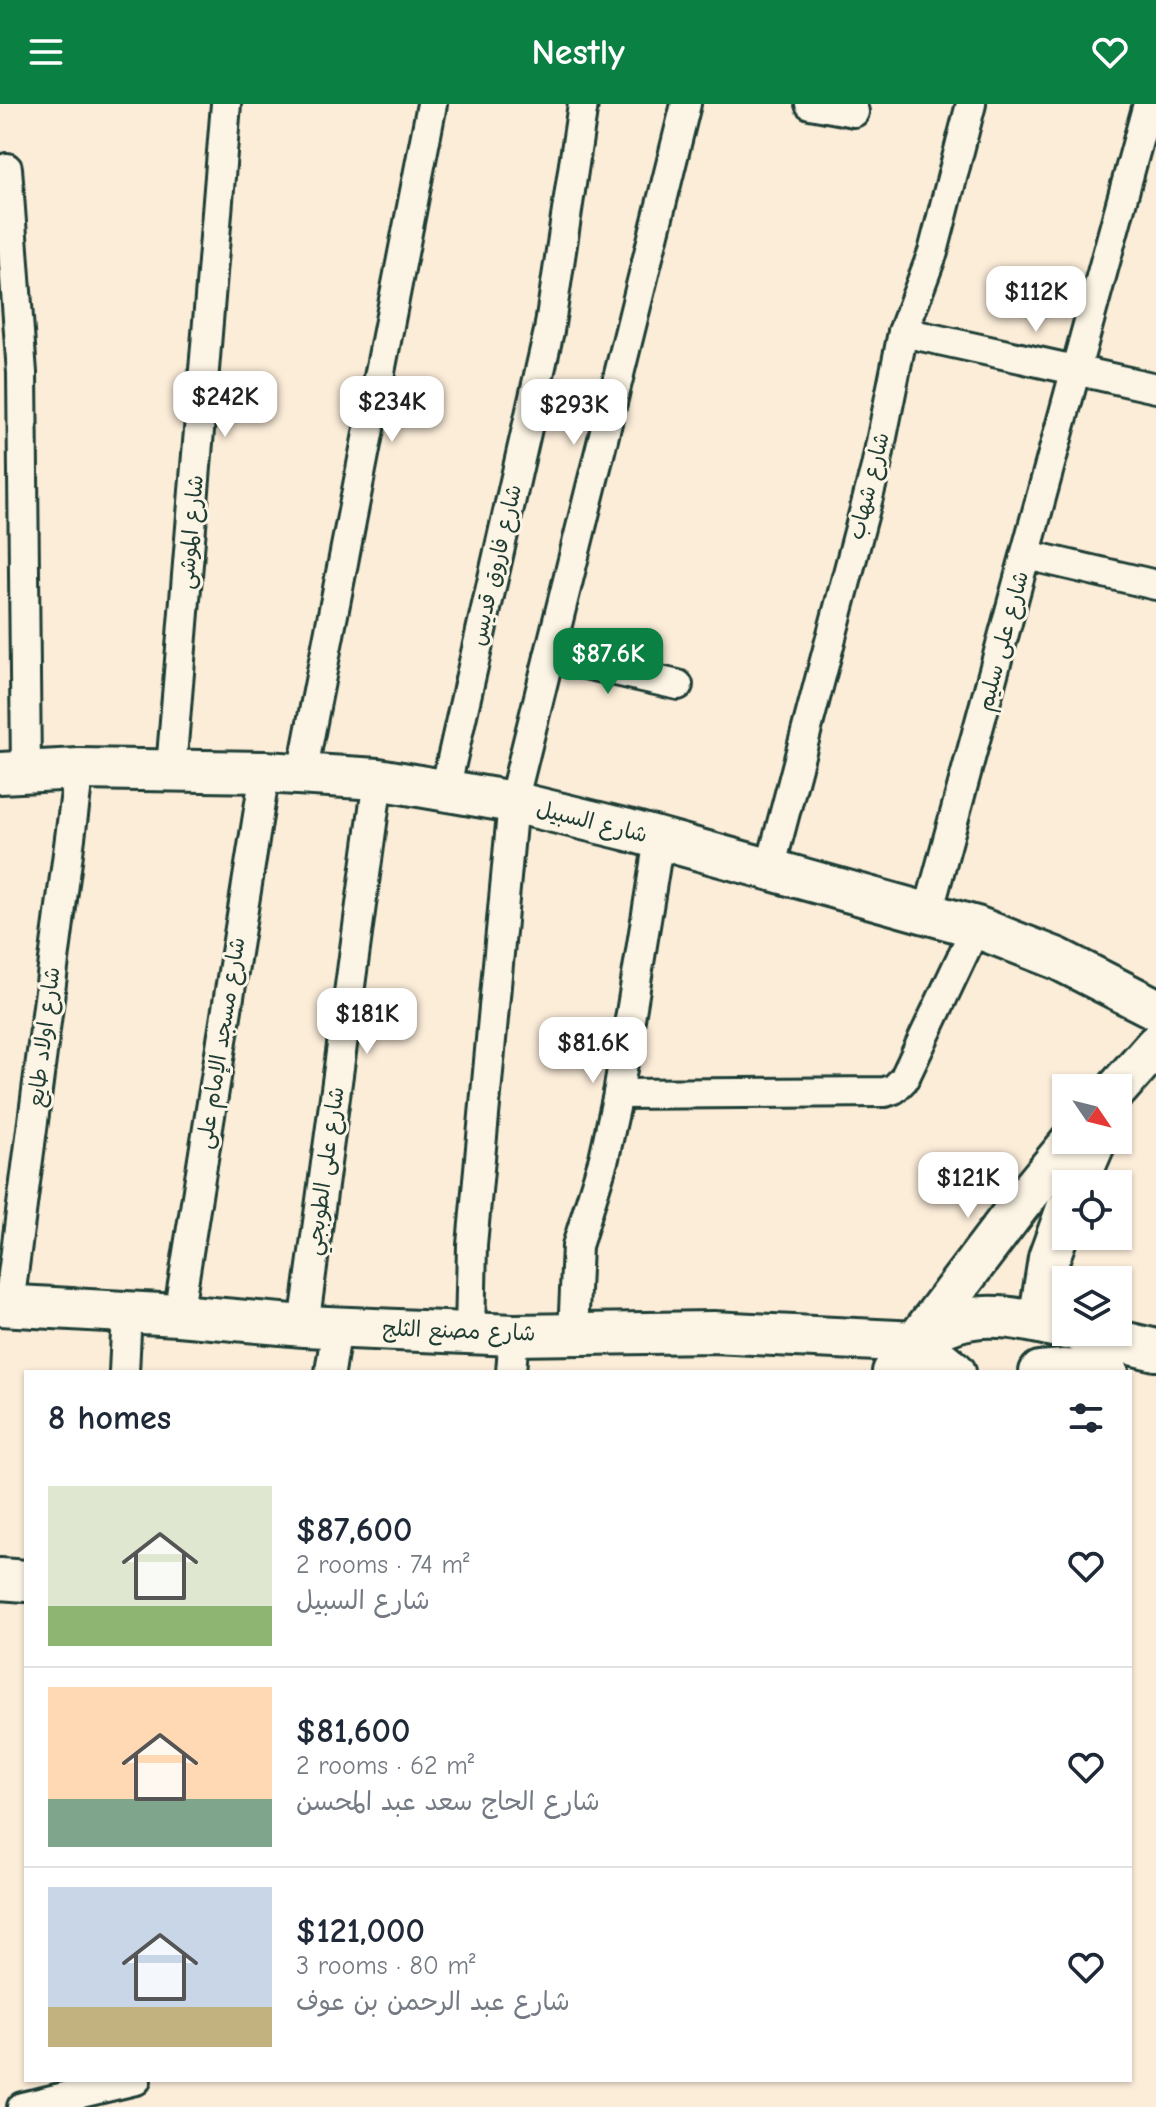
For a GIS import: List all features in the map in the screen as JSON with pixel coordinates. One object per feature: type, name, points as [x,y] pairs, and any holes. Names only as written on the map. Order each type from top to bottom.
[{"type":"street","name":"شارع الموشى","points":[[171,769],[226,104]]},
{"type":"street","name":"شارع مسجد الإمام على","points":[[178,1315],[283,773],[432,104]]},
{"type":"street","name":"شارع فاروق قديس","points":[[445,790],[549,331],[583,104]]},
{"type":"street","points":[[470,1333],[469,1274],[513,802],[686,104]]},
{"type":"street","points":[[810,104],[854,112]]},
{"type":"street","name":"شارع شهاب","points":[[770,869],[876,467],[903,332],[933,252],[971,104]]},
{"type":"street","name":"شارع على سليم","points":[[928,913],[1148,104]]},
{"type":"street","points":[[7,168],[22,373],[13,772]]},
{"type":"street","points":[[903,332],[1156,388]]},
{"type":"street","points":[[1027,555],[1156,585]]},
{"type":"street","points":[[549,656],[678,685]]},
{"type":"street","name":"شارع اولاد طايع","points":[[5,1305],[79,769]]},
{"type":"street","name":"شارع السبيل","points":[[13,772],[171,769],[283,773],[378,779],[513,802],[976,927],[1058,959],[1156,1009]]},
{"type":"street","name":"شارع على الطوبجي","points":[[330,1370],[320,1326],[378,779]]},
{"type":"street","points":[[573,1334],[577,1246],[604,1158],[618,1094],[659,839]]},
{"type":"street","points":[[618,1094],[885,1092],[894,1089],[904,1079],[976,927]]},
{"type":"street","points":[[1132,1075],[1156,1045]]},
{"type":"street","points":[[895,1370],[985,1249],[1062,1154]]},
{"type":"street","points":[[918,1342],[952,1321],[972,1317],[991,1315],[1052,1325],[1049,1258],[1052,1250]]},
{"type":"street","name":"شارع مصنع الثلج","points":[[5,1305],[470,1333],[512,1353],[573,1334],[713,1332],[918,1342]]},
{"type":"street","points":[[124,1370],[127,1312]]},
{"type":"street","points":[[918,1342],[953,1370]]},
{"type":"street","points":[[1132,1344],[1156,1350]]},
{"type":"street","points":[[1132,1374],[1156,1377]]},
{"type":"street","points":[[0,1579],[24,1581]]},
{"type":"street","points":[[22,2107],[128,2082]]}]
